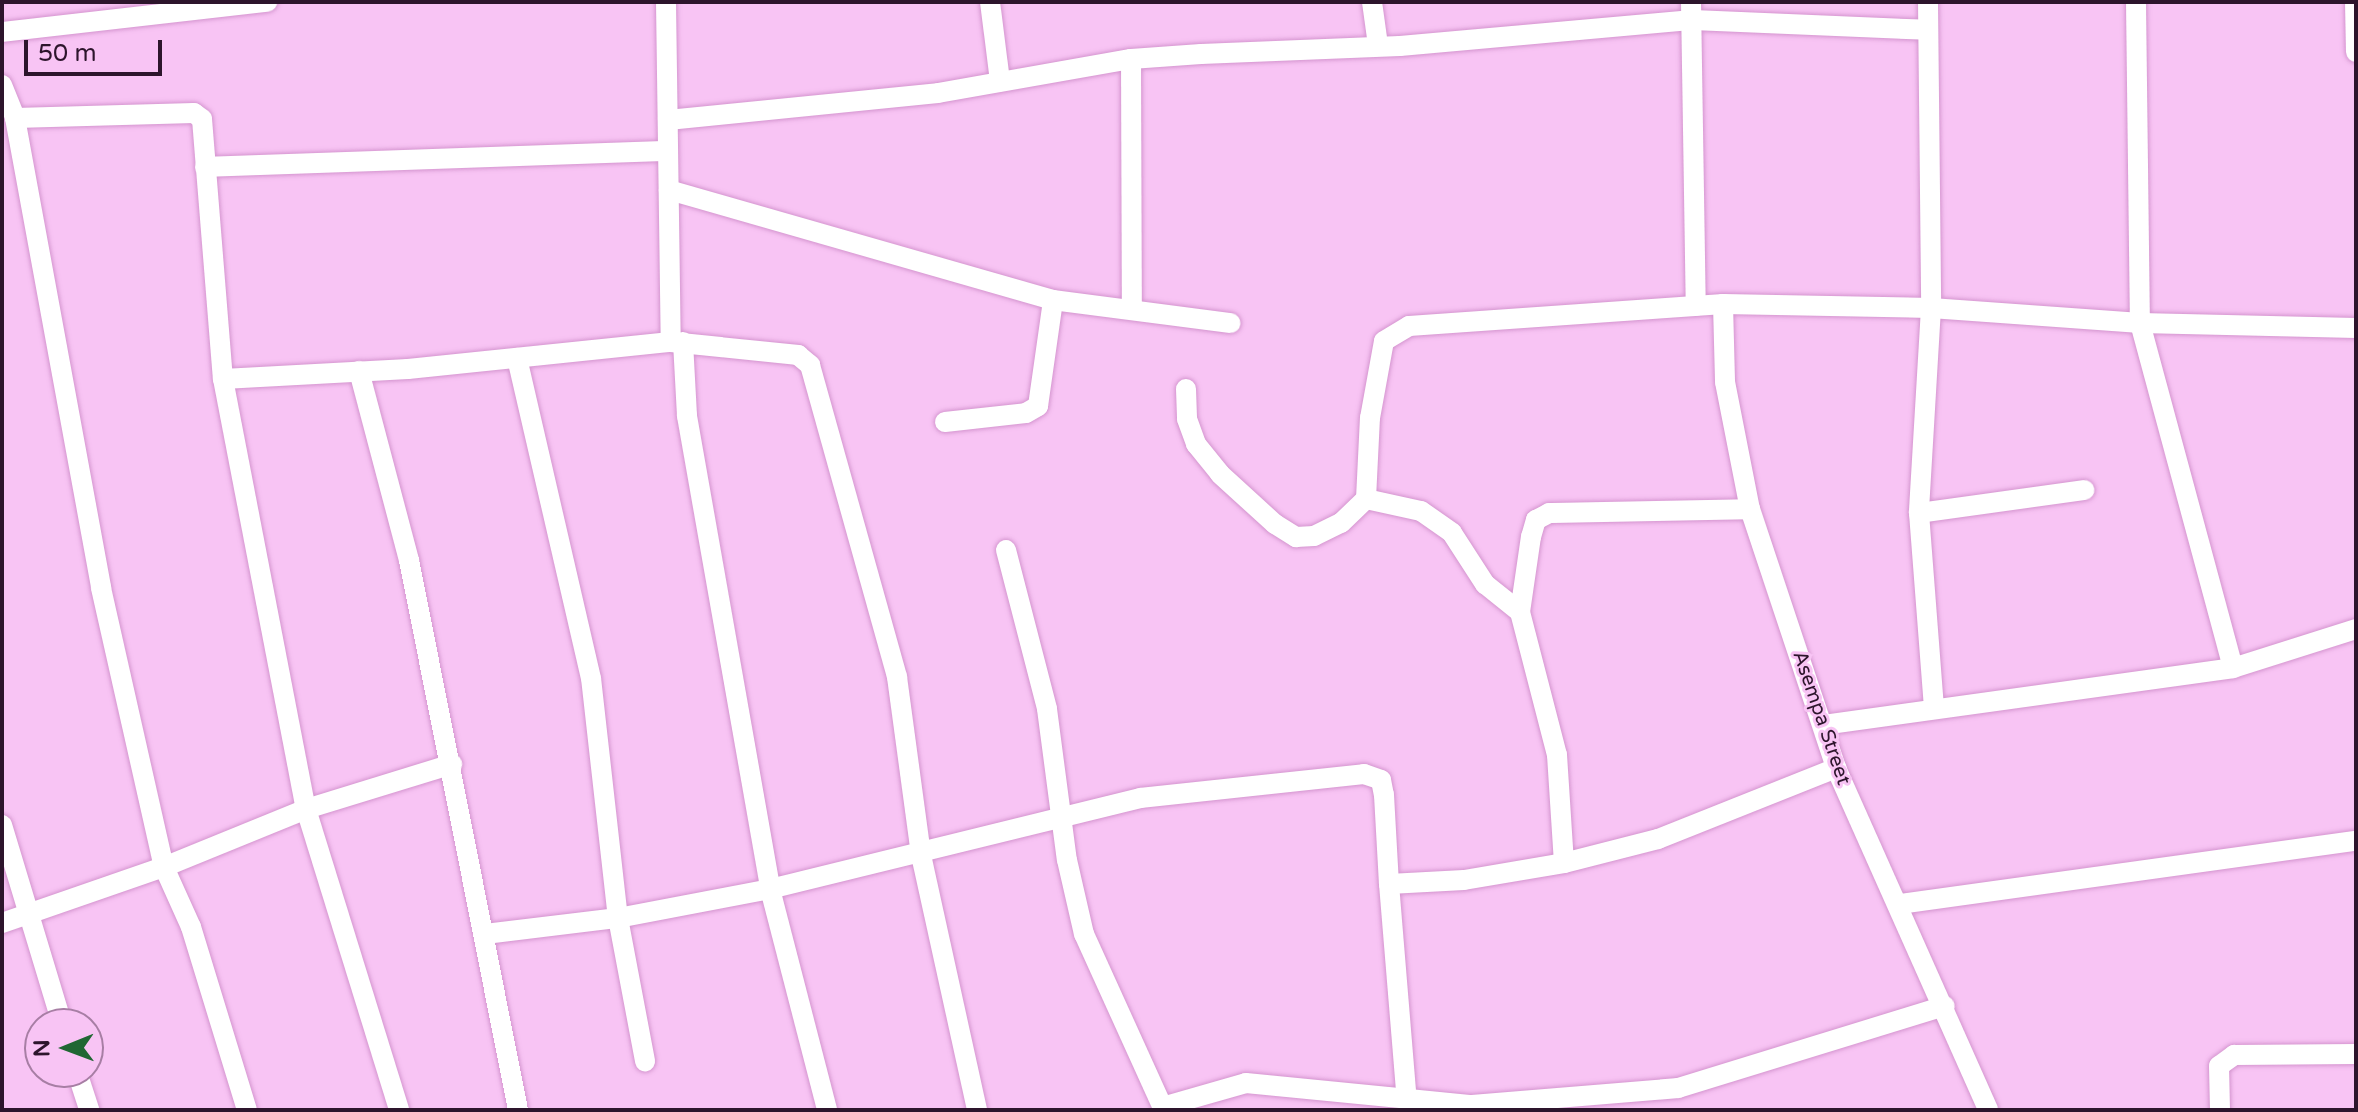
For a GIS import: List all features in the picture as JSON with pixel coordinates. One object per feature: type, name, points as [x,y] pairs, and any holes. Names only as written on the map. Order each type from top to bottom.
[{"type":"street","points":[[2,32],[196,6],[267,2]]},
{"type":"street","points":[[666,2],[669,190],[677,342],[687,416],[770,889],[827,1110]]},
{"type":"street","points":[[990,2],[1000,81]]},
{"type":"street","points":[[1372,2],[1378,45]]},
{"type":"street","points":[[1928,2],[1931,308],[1919,513],[1934,708]]},
{"type":"street","points":[[2136,2],[2140,323],[2233,668]]},
{"type":"street","points":[[2355,2],[2356,52]]},
{"type":"street","points":[[668,120],[938,93],[1131,59],[1378,45],[1692,11],[1928,30]]},
{"type":"street","points":[[1692,11],[1696,306]]},
{"type":"street","points":[[1131,59],[1132,307]]},
{"type":"street","points":[[2,85],[15,118],[101,588],[164,867],[191,927],[247,1110]]},
{"type":"street","points":[[15,118],[194,113],[203,125],[223,379],[306,809],[399,1110]]},
{"type":"street","points":[[205,167],[668,151]]},
{"type":"street","points":[[669,190],[1053,300],[1132,307],[1231,323]]},
{"type":"street","points":[[945,422],[1026,413],[1038,406],[1053,300]]},
{"type":"street","points":[[1186,389],[1187,419],[1196,444],[1220,474],[1275,524],[1296,537],[1314,536],[1341,523],[1366,499],[1370,418],[1384,341],[1409,326],[1723,304],[1931,308],[2140,323],[2356,328]]},
{"type":"street","name":"Asempa Street","points":[[1723,304],[1725,382],[1750,509],[1836,768],[1900,904],[1988,1110]]},
{"type":"street","points":[[223,379],[359,371],[677,342],[798,355],[810,365],[897,677],[921,855],[977,1110]]},
{"type":"street","points":[[517,358],[591,678],[618,918],[645,1061]]},
{"type":"street","points":[[359,371],[409,560],[452,764],[518,1110]]},
{"type":"street","points":[[1919,513],[2084,490]]},
{"type":"street","points":[[1366,499],[1421,511],[1452,533],[1485,584],[1520,612]]},
{"type":"street","points":[[1564,863],[1557,755],[1520,612],[1536,520],[1549,513],[1750,509]]},
{"type":"street","points":[[1006,550],[1047,709],[1064,819],[1067,860],[1084,934],[1163,1109],[1246,1083],[1472,1105],[1678,1088],[1945,1006]]},
{"type":"street","points":[[1823,725],[2233,668],[2356,629]]},
{"type":"street","points":[[2,923],[164,867],[306,809],[452,764]]},
{"type":"street","points":[[1389,884],[1464,880],[1564,863],[1658,839],[1836,768]]},
{"type":"street","points":[[485,934],[618,918],[770,889],[921,855],[1140,798],[1364,774],[1381,780],[1384,795],[1407,1101]]},
{"type":"street","points":[[2,825],[57,1008]]},
{"type":"street","points":[[1900,904],[2356,841]]},
{"type":"street","points":[[2220,1110],[2219,1066],[2234,1055],[2356,1054]]},
{"type":"street","points":[[82,1088],[89,1110]]}]
